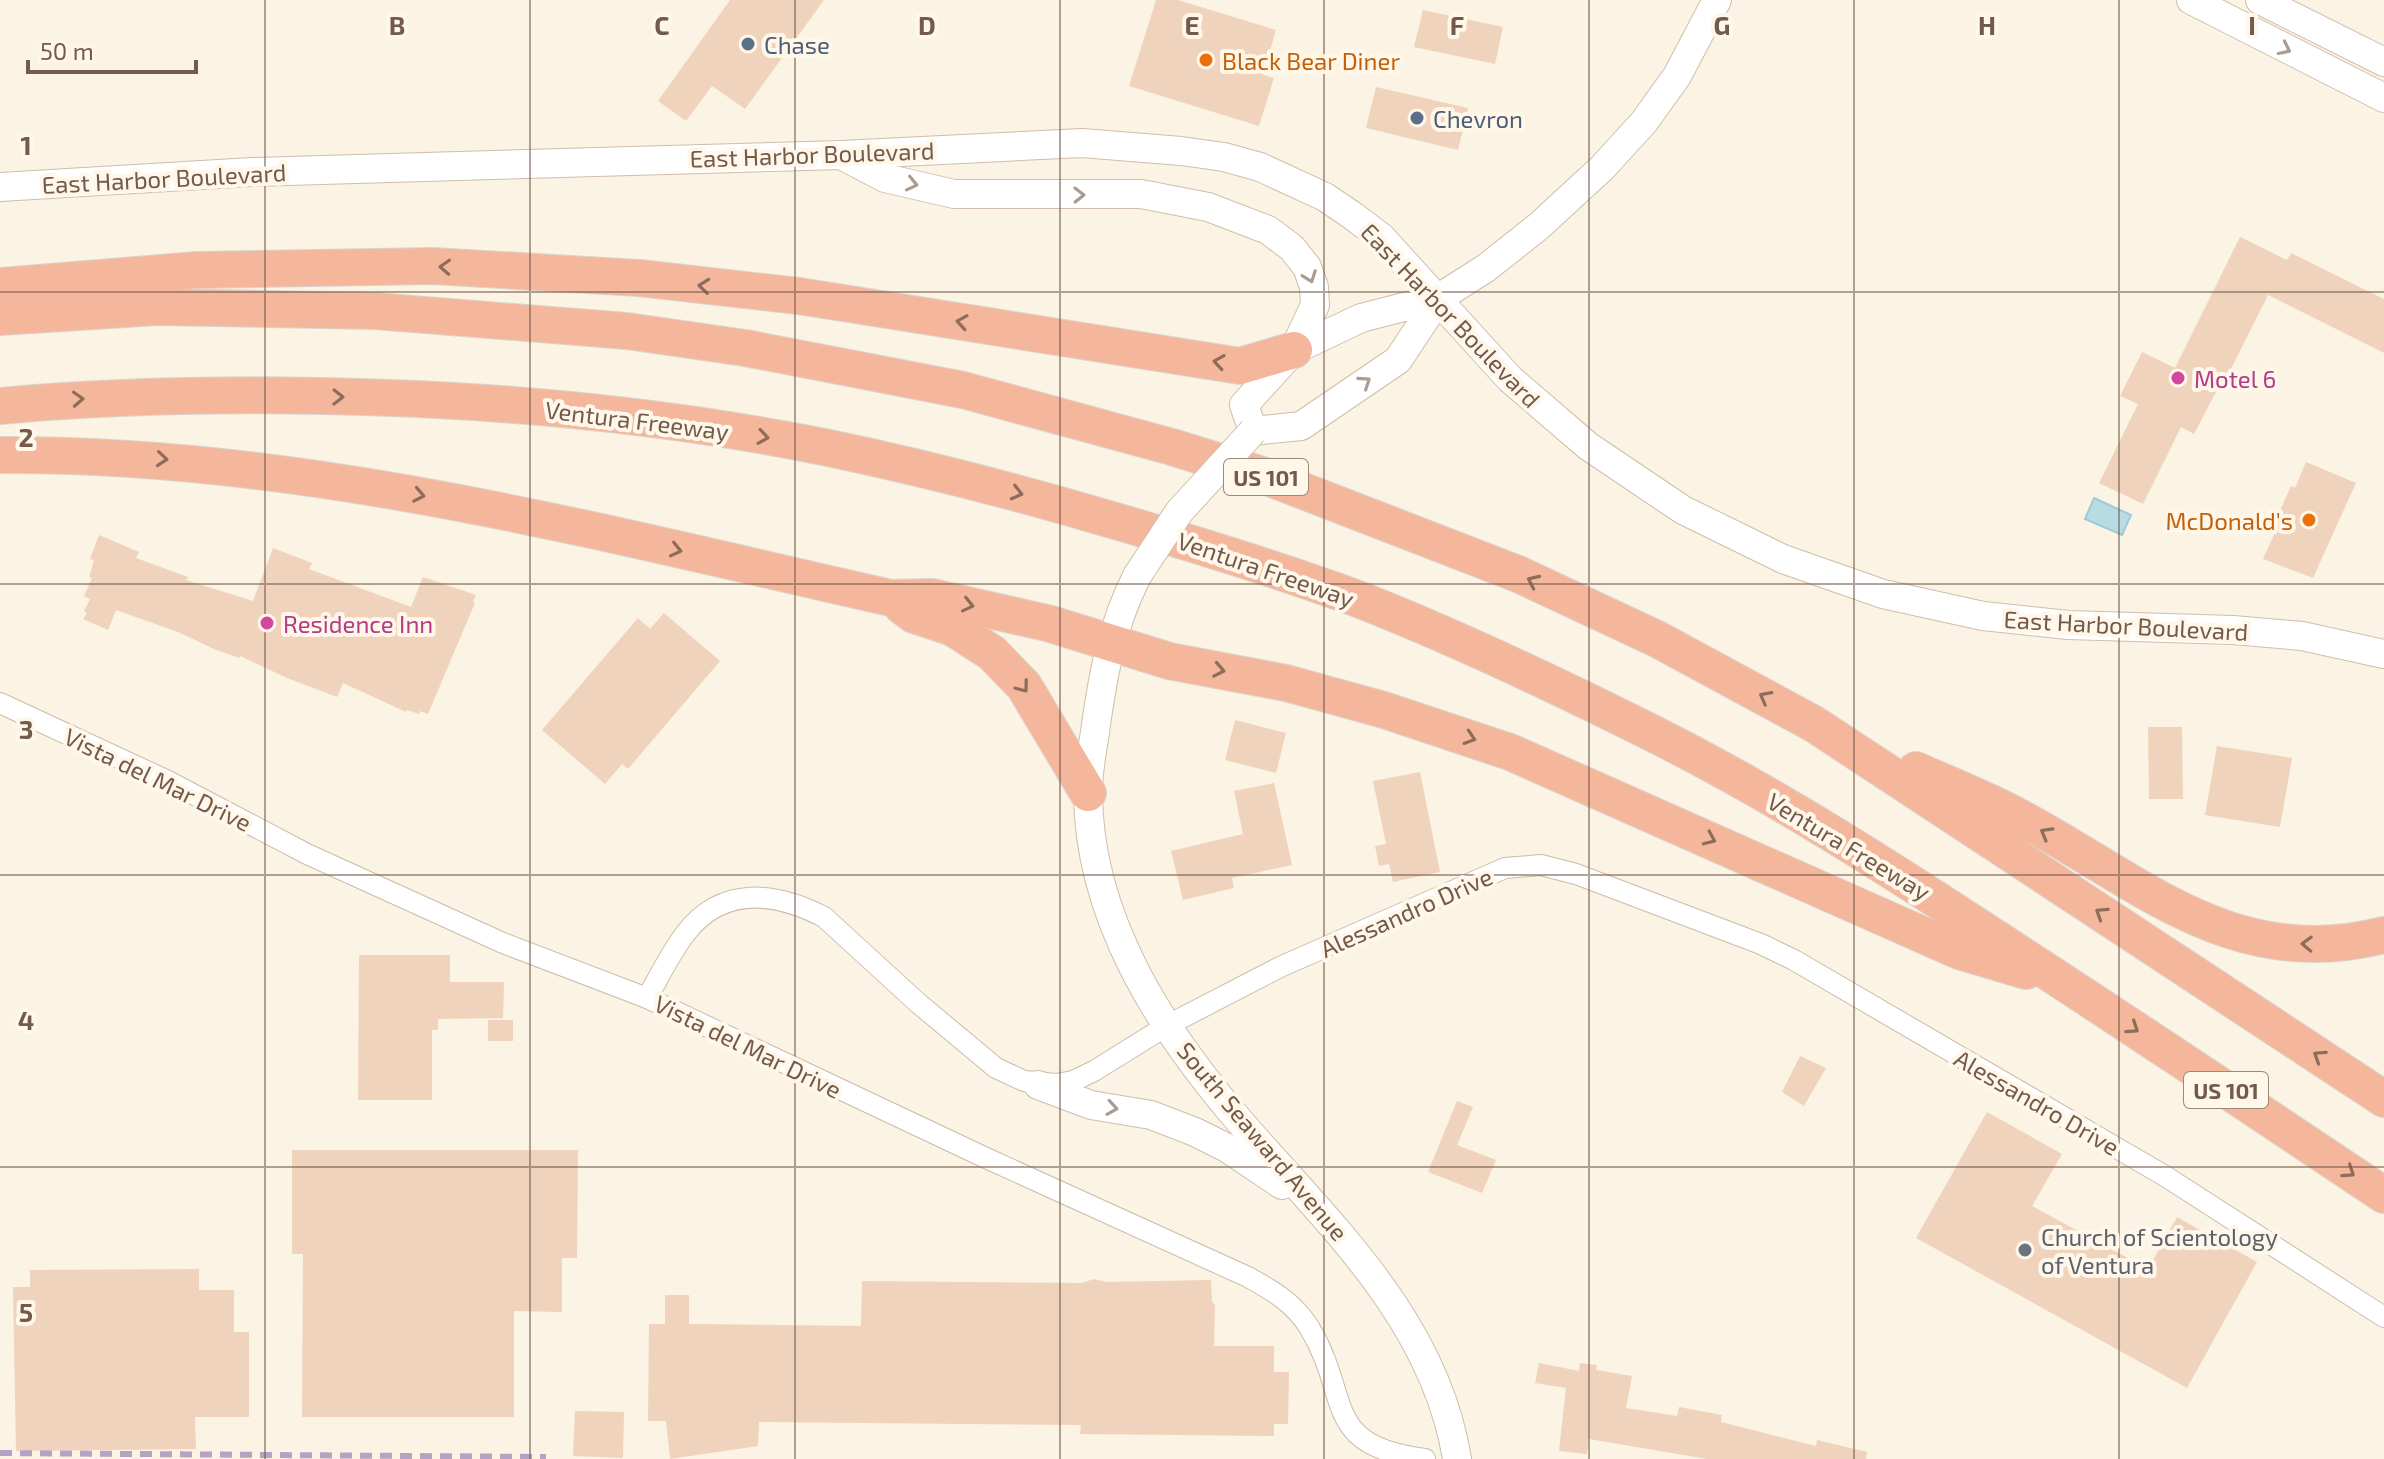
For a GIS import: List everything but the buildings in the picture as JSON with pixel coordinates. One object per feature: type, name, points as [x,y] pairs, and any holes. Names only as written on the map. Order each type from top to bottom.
[{"type":"highway","points":[[0,286],[197,270],[433,266],[639,278],[799,296],[1240,366],[1294,350]]},
{"type":"highway","name":"US 101","points":[[0,317],[157,307],[375,311],[627,331],[745,348],[963,390],[1262,475],[1518,574],[1657,639],[1814,724],[2384,1099]]},
{"type":"highway","name":"Ventura Freeway","points":[[0,406],[74,399],[261,395],[432,398],[698,426],[818,446],[921,468],[1222,552],[1360,600],[1503,661],[1656,734],[1760,791],[2068,984],[2384,1195]]},
{"type":"highway","points":[[0,455],[67,454],[159,459],[385,489],[485,508],[891,598],[932,597],[1051,624],[1169,661],[1286,683],[1384,710],[1510,752],[1636,805],[1959,951],[2068,984]]},
{"type":"highway","points":[[891,598],[914,615],[953,628],[992,653],[1024,686],[1088,793]]},
{"type":"highway","points":[[1814,724],[2015,814],[2190,916],[2245,936],[2301,945],[2334,944],[2384,935]]},
{"type":"main road","name":"South Seaward Avenue","points":[[1457,1459],[1454,1439],[1433,1376],[1408,1325],[1376,1277],[1219,1096],[1168,1025],[1132,967],[1112,919],[1100,876],[1088,793],[1097,698],[1110,643],[1129,592],[1179,512],[1294,350],[1361,318],[1439,298],[1486,268],[1539,226],[1602,168],[1644,122],[1677,76],[1717,0]]},
{"type":"main road","points":[[2191,0],[2384,98]]},
{"type":"main road","points":[[2264,1],[2384,62]]},
{"type":"main road","name":"East Harbor Boulevard","points":[[0,187],[252,172],[841,155],[1082,143],[1224,157],[1260,167],[1325,197],[1381,237],[1510,379],[1548,414],[1633,479],[1732,536],[1834,579],[1933,607],[2068,625],[2233,630],[2302,636],[2384,654]]},
{"type":"main road","points":[[841,155],[885,178],[954,194],[1141,194],[1208,207],[1268,230],[1292,248],[1307,267],[1314,287],[1315,305],[1294,350]]},
{"type":"main road","name":"South Seaward Avenue","points":[[1248,418],[1301,426],[1398,360],[1439,298]]},
{"type":"main road","points":[[1038,1085],[1091,1105],[1151,1115],[1195,1132],[1227,1148],[1319,1209]]},
{"type":"street","points":[[2251,31],[2264,1]]},
{"type":"street","name":"Vista del Mar Drive","points":[[0,703],[168,781],[307,854],[489,937],[647,998],[1248,1277],[1283,1297],[1309,1328],[1350,1427],[1370,1445],[1416,1458]]},
{"type":"street","name":"Alessandro Drive","points":[[1038,1085],[1056,1084],[1083,1076],[1168,1025],[1280,967],[1505,868],[1541,865],[1576,874],[1659,904],[1794,960],[2165,1176],[2384,1317]]},
{"type":"street","points":[[647,998],[686,932],[699,919],[716,907],[734,901],[752,896],[771,897],[824,917],[918,1003],[996,1068],[1009,1076],[1038,1085]]},
{"type":"water","points":[[2094,498],[2131,515],[2122,535],[2085,519]]},
{"type":"railway","points":[[0,1453],[546,1457]]},
{"type":"place","name":"Chase","points":[[748,44]]},
{"type":"place","name":"Black Bear Diner","points":[[1206,60]]},
{"type":"place","name":"Chevron","points":[[1417,118]]},
{"type":"place","name":"Motel 6","points":[[2178,378]]},
{"type":"place","name":"McDonald's","points":[[2309,520]]},
{"type":"place","name":"Residence Inn","points":[[267,623]]},
{"type":"place","name":"Church of Scientology of Ventura","points":[[2025,1250]]}]
